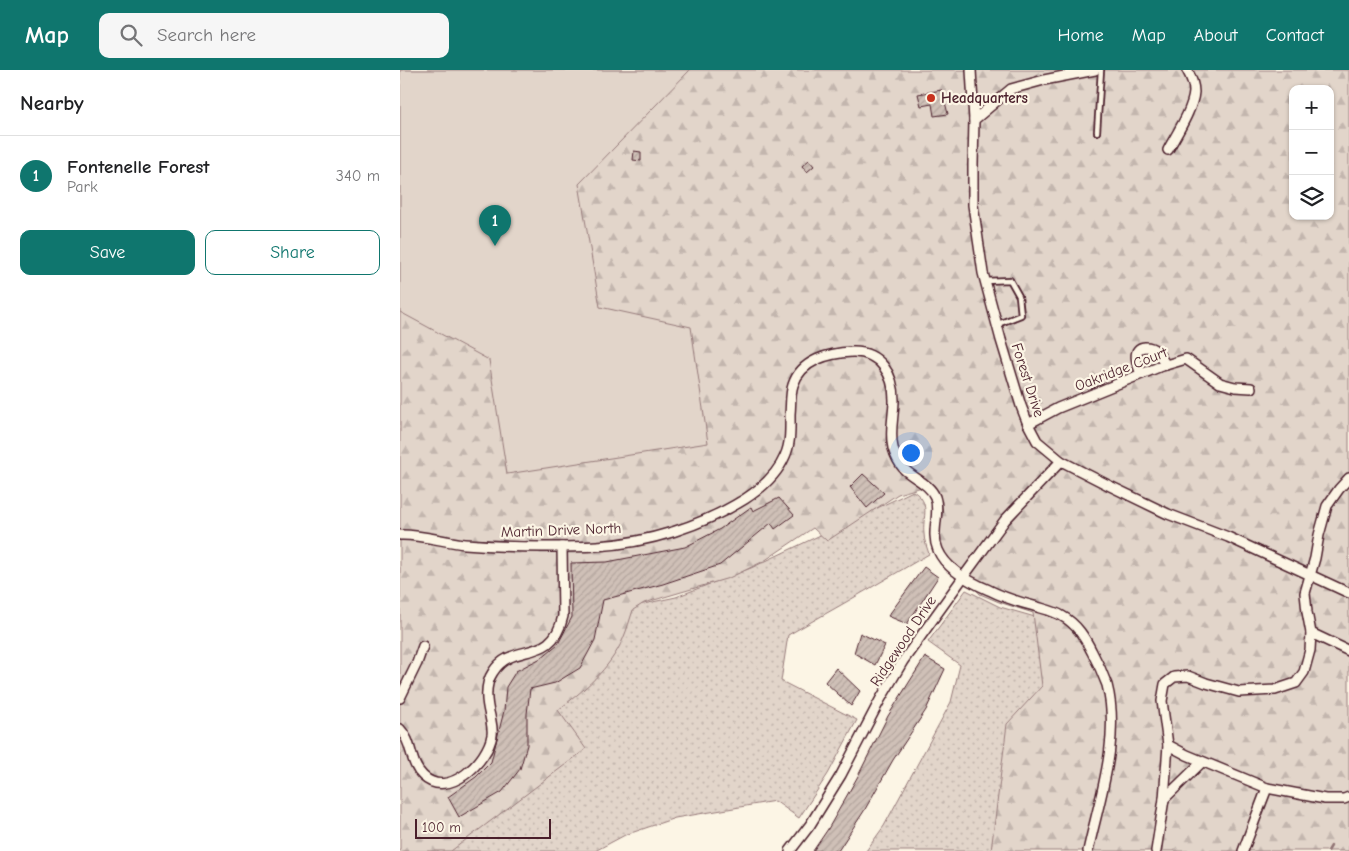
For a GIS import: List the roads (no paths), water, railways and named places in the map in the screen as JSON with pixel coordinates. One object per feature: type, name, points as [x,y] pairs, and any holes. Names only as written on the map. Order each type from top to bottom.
[{"type":"street","name":"Forest Drive","points":[[971,70],[974,120],[973,205],[985,280],[1001,340],[1028,424],[1038,440],[1061,461],[1168,514],[1201,526],[1349,593]]},
{"type":"street","points":[[974,120],[1011,89],[1095,70]]},
{"type":"street","points":[[1168,150],[1190,106],[1194,92],[1187,70]]},
{"type":"street","points":[[1141,374],[1136,358],[1136,352],[1141,347],[1147,346],[1156,351],[1166,365]]},
{"type":"street","name":"Martin Drive North","points":[[400,535],[482,545],[596,546],[619,544],[656,536],[695,523],[745,499],[772,478],[786,454],[790,440],[791,393],[794,383],[802,370],[815,360],[841,353],[861,352],[875,357],[889,375],[893,390],[891,429],[893,449],[902,467],[933,493],[937,509],[934,531],[935,542],[944,560],[952,568],[982,588],[1062,616],[1078,629],[1099,665],[1106,682],[1110,700],[1110,731],[1104,786],[1088,851]]},
{"type":"street","name":"Oakridge Court","points":[[1028,424],[1058,408],[1141,374],[1186,359],[1220,383],[1235,387],[1251,388]]},
{"type":"street","name":"Ridgewood Drive","points":[[790,851],[810,824],[841,775],[880,700],[903,661],[1005,520],[1061,461]]},
{"type":"street","points":[[1156,851],[1164,799],[1168,745],[1162,701],[1166,684],[1174,677],[1188,676],[1206,684],[1239,692],[1275,690],[1296,683],[1304,672],[1310,650],[1311,633],[1305,593],[1315,558],[1319,535],[1327,506],[1349,478]]},
{"type":"street","points":[[400,728],[409,742],[417,769],[427,779],[441,784],[455,780],[474,767],[482,758],[491,742],[493,732],[486,693],[492,672],[511,656],[538,649],[548,644],[557,634],[561,625],[562,547]]},
{"type":"street","points":[[1311,633],[1349,651]]},
{"type":"street","points":[[400,698],[423,646]]},
{"type":"street","points":[[1168,745],[1202,762],[1267,788],[1324,798],[1344,799],[1349,797]]},
{"type":"street","points":[[1164,799],[1202,762]]},
{"type":"street","points":[[1242,851],[1267,788]]},
{"type":"lane","points":[[1096,132],[1101,70]]},
{"type":"lane","points":[[985,280],[1010,280],[1019,296],[1021,315],[998,324]]},
{"type":"waterway","points":[[1328,851],[1331,846]]},
{"type":"place","name":"Headquarters","points":[[931,98]]},
{"type":"place","name":"Fontenelle Forest","points":[[495,246]]}]
